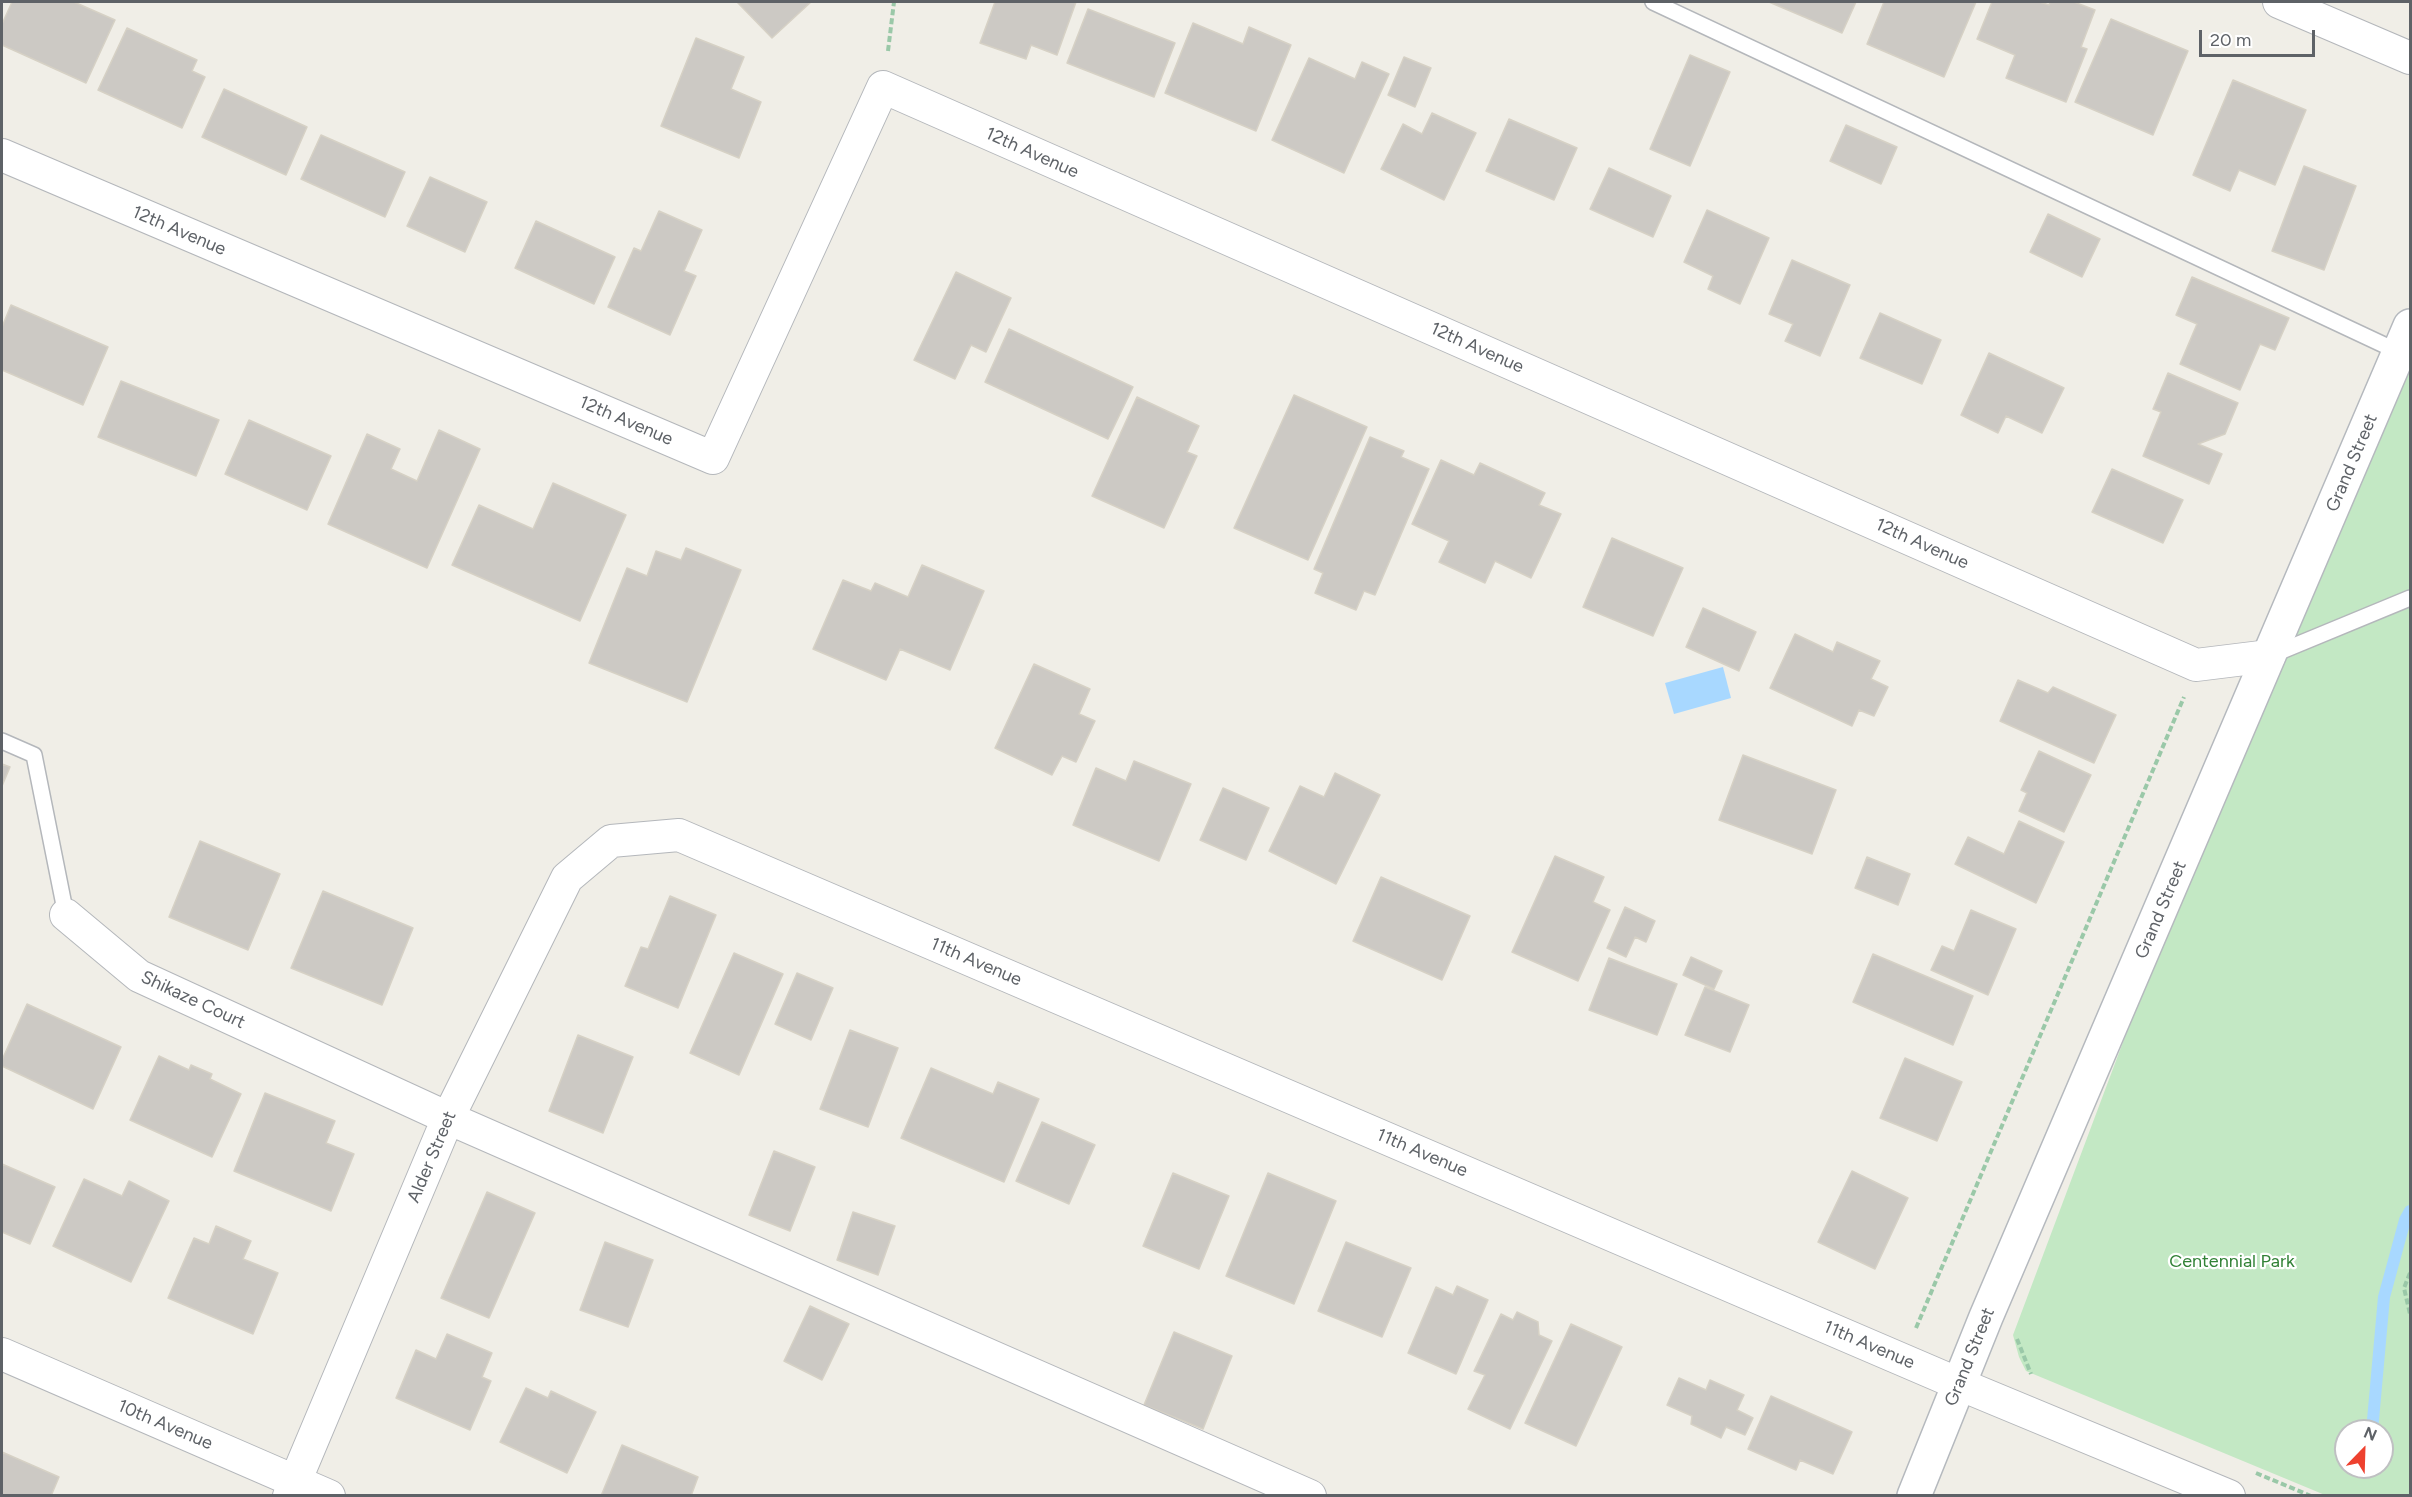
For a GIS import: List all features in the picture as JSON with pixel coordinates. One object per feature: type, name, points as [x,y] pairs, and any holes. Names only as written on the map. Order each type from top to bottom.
[{"type":"street","points":[[2279,2],[2410,58]]},
{"type":"street","name":"12th Avenue","points":[[2,155],[713,458],[883,87],[2196,665]]},
{"type":"street","name":"Grand Street","points":[[1914,1496],[1959,1384],[2405,339]]},
{"type":"street","points":[[2196,665],[2269,656]]},
{"type":"street","name":"11th Avenue","points":[[611,841],[679,835],[1959,1384],[2229,1496]]},
{"type":"street","name":"Alder Street","points":[[292,1488],[448,1118],[567,878],[611,841]]},
{"type":"street","name":"Shikaze Court","points":[[66,915],[139,976],[448,1118],[1310,1496]]},
{"type":"street","name":"10th Avenue","points":[[2,1354],[292,1488],[329,1496]]},
{"type":"lane","points":[[1653,2],[2405,339]]},
{"type":"lane","points":[[2269,656],[2410,598]]},
{"type":"lane","name":"Shikaze Court","points":[[2,741],[34,755],[66,915]]},
{"type":"path","points":[[883,87],[894,2]]},
{"type":"path","points":[[1913,1334],[2196,665]]},
{"type":"path","points":[[2410,1273],[2404,1288],[2410,1314]]},
{"type":"path","points":[[2013,1328],[2033,1378]]},
{"type":"path","points":[[2247,1468],[2311,1496]]},
{"type":"green space","name":"Centennial Park","points":[[2410,326],[2410,1495],[2325,1495],[2026,1371],[2019,1357],[2013,1335],[2253,696]]},
{"type":"water","points":[[1723,667],[1731,698],[1674,714],[1665,683]]},
{"type":"building","points":[[12,2],[74,2],[115,20],[86,83],[2,45],[2,24]]},
{"type":"building","points":[[737,2],[811,2],[772,38]]},
{"type":"building","points":[[995,2],[1076,2],[1057,55],[1031,45],[1026,59],[980,43]]},
{"type":"building","points":[[1769,2],[1856,2],[1842,33]]},
{"type":"building","points":[[1884,2],[1976,2],[1944,77],[1867,44]]},
{"type":"building","points":[[1992,2],[2040,2],[2049,5],[2050,2],[2074,2],[2095,10],[2081,47],[2087,49],[2066,102],[2006,78],[2015,55],[1977,39]]},
{"type":"building","points":[[1088,9],[1175,43],[1154,97],[1067,63]]},
{"type":"building","points":[[2111,19],[2188,51],[2153,135],[2075,102]]},
{"type":"building","points":[[1193,23],[1243,44],[1249,27],[1291,45],[1256,131],[1165,93]]},
{"type":"building","points":[[127,28],[197,60],[192,71],[205,77],[182,128],[98,90]]},
{"type":"building","points":[[696,38],[744,57],[731,89],[761,102],[739,158],[661,126]]},
{"type":"building","points":[[1690,55],[1730,72],[1690,166],[1650,149]]},
{"type":"building","points":[[1404,57],[1431,68],[1415,107],[1388,95]]},
{"type":"building","points":[[1309,58],[1355,79],[1362,62],[1389,74],[1344,173],[1272,140]]},
{"type":"building","points":[[2233,80],[2306,110],[2275,185],[2239,170],[2230,191],[2193,175]]},
{"type":"building","points":[[224,89],[307,127],[286,175],[202,137]]},
{"type":"building","points":[[1432,113],[1476,133],[1444,200],[1381,169],[1403,124],[1422,134]]},
{"type":"building","points":[[1509,119],[1577,148],[1554,200],[1486,171]]},
{"type":"building","points":[[1846,125],[1897,147],[1881,184],[1830,161]]},
{"type":"building","points":[[321,135],[405,172],[385,217],[301,179]]},
{"type":"building","points":[[2304,166],[2356,186],[2324,270],[2272,251]]},
{"type":"building","points":[[1609,168],[1671,196],[1653,237],[1590,209]]},
{"type":"building","points":[[430,177],[487,202],[465,252],[407,226]]},
{"type":"building","points":[[1707,210],[1769,238],[1740,304],[1708,289],[1713,276],[1684,262]]},
{"type":"building","points":[[659,211],[702,230],[684,271],[696,276],[670,335],[608,307],[634,248],[641,251]]},
{"type":"building","points":[[2048,214],[2100,239],[2082,277],[2030,252]]},
{"type":"building","points":[[536,221],[615,257],[594,304],[515,268]]},
{"type":"building","points":[[1792,260],[1850,285],[1820,356],[1785,341],[1793,324],[1769,314]]},
{"type":"building","points":[[956,272],[1011,298],[986,352],[971,345],[955,379],[914,360]]},
{"type":"building","points":[[2192,277],[2289,318],[2275,350],[2260,344],[2240,390],[2180,364],[2197,324],[2176,315]]},
{"type":"building","points":[[11,305],[108,347],[83,405],[2,370],[2,327]]},
{"type":"building","points":[[1880,313],[1941,340],[1922,384],[1860,358]]},
{"type":"building","points":[[1009,329],[1133,387],[1108,439],[985,382]]},
{"type":"building","points":[[1989,353],[2064,388],[2042,433],[2006,416],[1998,433],[1961,415]]},
{"type":"building","points":[[2168,373],[2238,403],[2225,434],[2198,444],[2222,454],[2209,484],[2143,456],[2161,412],[2153,409]]},
{"type":"building","points":[[121,381],[219,420],[196,476],[98,437]]},
{"type":"building","points":[[1294,395],[1367,427],[1308,560],[1234,528]]},
{"type":"building","points":[[1137,397],[1199,426],[1187,452],[1197,456],[1164,528],[1092,496]]},
{"type":"building","points":[[249,420],[331,456],[307,510],[225,474]]},
{"type":"building","points":[[439,430],[480,449],[427,568],[328,524],[367,434],[400,449],[391,469],[417,481]]},
{"type":"building","points":[[1370,437],[1404,451],[1401,457],[1429,469],[1375,595],[1364,591],[1356,610],[1315,593],[1323,573],[1314,569]]},
{"type":"building","points":[[1441,460],[1474,475],[1480,463],[1545,493],[1539,505],[1561,514],[1531,578],[1495,561],[1485,583],[1439,562],[1449,541],[1412,524]]},
{"type":"building","points":[[2112,469],[2183,500],[2163,543],[2092,512]]},
{"type":"building","points":[[553,483],[626,515],[580,621],[452,565],[479,505],[533,529]]},
{"type":"building","points":[[1612,538],[1683,568],[1653,636],[1583,607]]},
{"type":"building","points":[[686,548],[741,570],[687,702],[589,663],[627,568],[647,576],[656,551],[681,560]]},
{"type":"building","points":[[922,565],[984,591],[950,670],[900,649],[886,680],[813,649],[843,580],[871,591],[875,583],[908,597]]},
{"type":"building","points":[[1703,608],[1756,632],[1739,671],[1686,647]]},
{"type":"building","points":[[1795,634],[1833,652],[1837,642],[1880,661],[1871,679],[1888,687],[1874,716],[1859,710],[1852,726],[1770,688]]},
{"type":"building","points":[[1034,664],[1090,689],[1079,714],[1095,721],[1076,762],[1062,756],[1052,775],[995,748]]},
{"type":"building","points":[[2018,680],[2048,693],[2053,687],[2116,715],[2094,763],[2000,721]]},
{"type":"building","points":[[2039,751],[2091,775],[2064,832],[2019,811],[2027,793],[2021,790]]},
{"type":"building","points":[[1743,755],[1836,790],[1812,854],[1719,820]]},
{"type":"building","points":[[1134,761],[1191,784],[1159,861],[1073,825],[1096,768],[1126,781]]},
{"type":"building","points":[[2,764],[10,767],[2,786]]},
{"type":"building","points":[[1335,773],[1380,795],[1336,884],[1269,851],[1300,786],[1324,797]]},
{"type":"building","points":[[1223,788],[1269,808],[1246,860],[1200,840]]},
{"type":"building","points":[[2019,821],[2064,842],[2036,903],[1955,864],[1968,837],[2004,854]]},
{"type":"building","points":[[200,841],[280,874],[248,950],[169,917]]},
{"type":"building","points":[[1555,856],[1604,877],[1593,902],[1610,910],[1578,981],[1512,952]]},
{"type":"building","points":[[1867,857],[1910,874],[1898,905],[1855,888]]},
{"type":"building","points":[[1381,877],[1470,916],[1442,980],[1353,941]]},
{"type":"building","points":[[323,891],[413,928],[382,1005],[291,968]]},
{"type":"building","points":[[670,896],[716,915],[678,1008],[625,986],[641,947],[648,949]]},
{"type":"building","points":[[1625,907],[1655,921],[1646,942],[1635,937],[1626,957],[1607,948]]},
{"type":"building","points":[[1971,910],[2016,929],[1988,995],[1931,970],[1942,946],[1954,951]]},
{"type":"building","points":[[734,953],[783,974],[739,1075],[690,1053]]},
{"type":"building","points":[[1873,954],[1973,996],[1953,1045],[1853,1002]]},
{"type":"building","points":[[1691,957],[1722,971],[1714,989],[1683,975]]},
{"type":"building","points":[[1609,958],[1677,984],[1657,1035],[1589,1010]]},
{"type":"building","points":[[797,973],[833,988],[811,1040],[775,1024]]},
{"type":"building","points":[[1705,987],[1749,1005],[1730,1052],[1685,1035]]},
{"type":"building","points":[[27,1004],[121,1047],[93,1109],[2,1066],[2,1060]]},
{"type":"building","points":[[850,1030],[898,1048],[868,1127],[820,1109]]},
{"type":"building","points":[[578,1035],[633,1057],[603,1133],[549,1111]]},
{"type":"building","points":[[159,1056],[189,1070],[191,1065],[212,1074],[210,1079],[241,1094],[212,1157],[130,1120]]},
{"type":"building","points":[[1905,1058],[1962,1082],[1937,1141],[1880,1118]]},
{"type":"building","points":[[931,1068],[993,1094],[998,1082],[1039,1099],[1004,1182],[901,1138]]},
{"type":"building","points":[[265,1093],[335,1121],[326,1143],[354,1154],[331,1211],[234,1171]]},
{"type":"building","points":[[1042,1122],[1095,1145],[1069,1204],[1016,1181]]},
{"type":"building","points":[[774,1151],[815,1167],[790,1231],[749,1215]]},
{"type":"building","points":[[2,1164],[55,1187],[30,1244],[2,1232]]},
{"type":"building","points":[[1852,1171],[1908,1198],[1875,1269],[1818,1242]]},
{"type":"building","points":[[1173,1173],[1229,1196],[1199,1269],[1143,1246]]},
{"type":"building","points":[[1268,1173],[1336,1201],[1294,1304],[1226,1276]]},
{"type":"building","points":[[84,1179],[122,1196],[129,1181],[169,1201],[131,1282],[53,1246]]},
{"type":"building","points":[[487,1192],[535,1213],[489,1318],[441,1298]]},
{"type":"building","points":[[853,1212],[895,1226],[878,1275],[837,1260]]},
{"type":"building","points":[[216,1226],[251,1241],[243,1259],[278,1273],[253,1334],[168,1298],[194,1238],[209,1244]]},
{"type":"building","points":[[605,1242],[653,1260],[628,1327],[580,1310]]},
{"type":"building","points":[[1346,1242],[1411,1268],[1382,1337],[1318,1311]]},
{"type":"building","points":[[1457,1286],[1488,1300],[1456,1374],[1408,1353],[1436,1287],[1453,1295]]},
{"type":"building","points":[[810,1306],[849,1324],[822,1380],[784,1361]]},
{"type":"building","points":[[1517,1312],[1538,1322],[1539,1335],[1552,1341],[1510,1429],[1468,1409],[1485,1375],[1474,1371],[1501,1314],[1513,1320]]},
{"type":"building","points":[[1571,1324],[1622,1347],[1576,1446],[1525,1423]]},
{"type":"building","points":[[1174,1332],[1232,1356],[1203,1429],[1144,1405]]},
{"type":"building","points":[[447,1334],[492,1353],[482,1377],[491,1381],[470,1430],[396,1398],[416,1350],[436,1359]]},
{"type":"building","points":[[1679,1378],[1706,1390],[1710,1380],[1744,1395],[1737,1410],[1753,1418],[1745,1435],[1726,1427],[1721,1438],[1691,1424],[1692,1416],[1667,1405]]},
{"type":"building","points":[[526,1388],[548,1398],[551,1391],[596,1412],[567,1473],[500,1442]]},
{"type":"building","points":[[1771,1396],[1852,1432],[1833,1474],[1800,1460],[1796,1470],[1748,1449]]},
{"type":"building","points":[[622,1445],[698,1477],[691,1496],[601,1496]]},
{"type":"building","points":[[2,1452],[59,1477],[51,1496],[2,1496]]},
{"type":"waterway","points":[[2373,1419],[2384,1297],[2405,1220],[2410,1211]]}]
